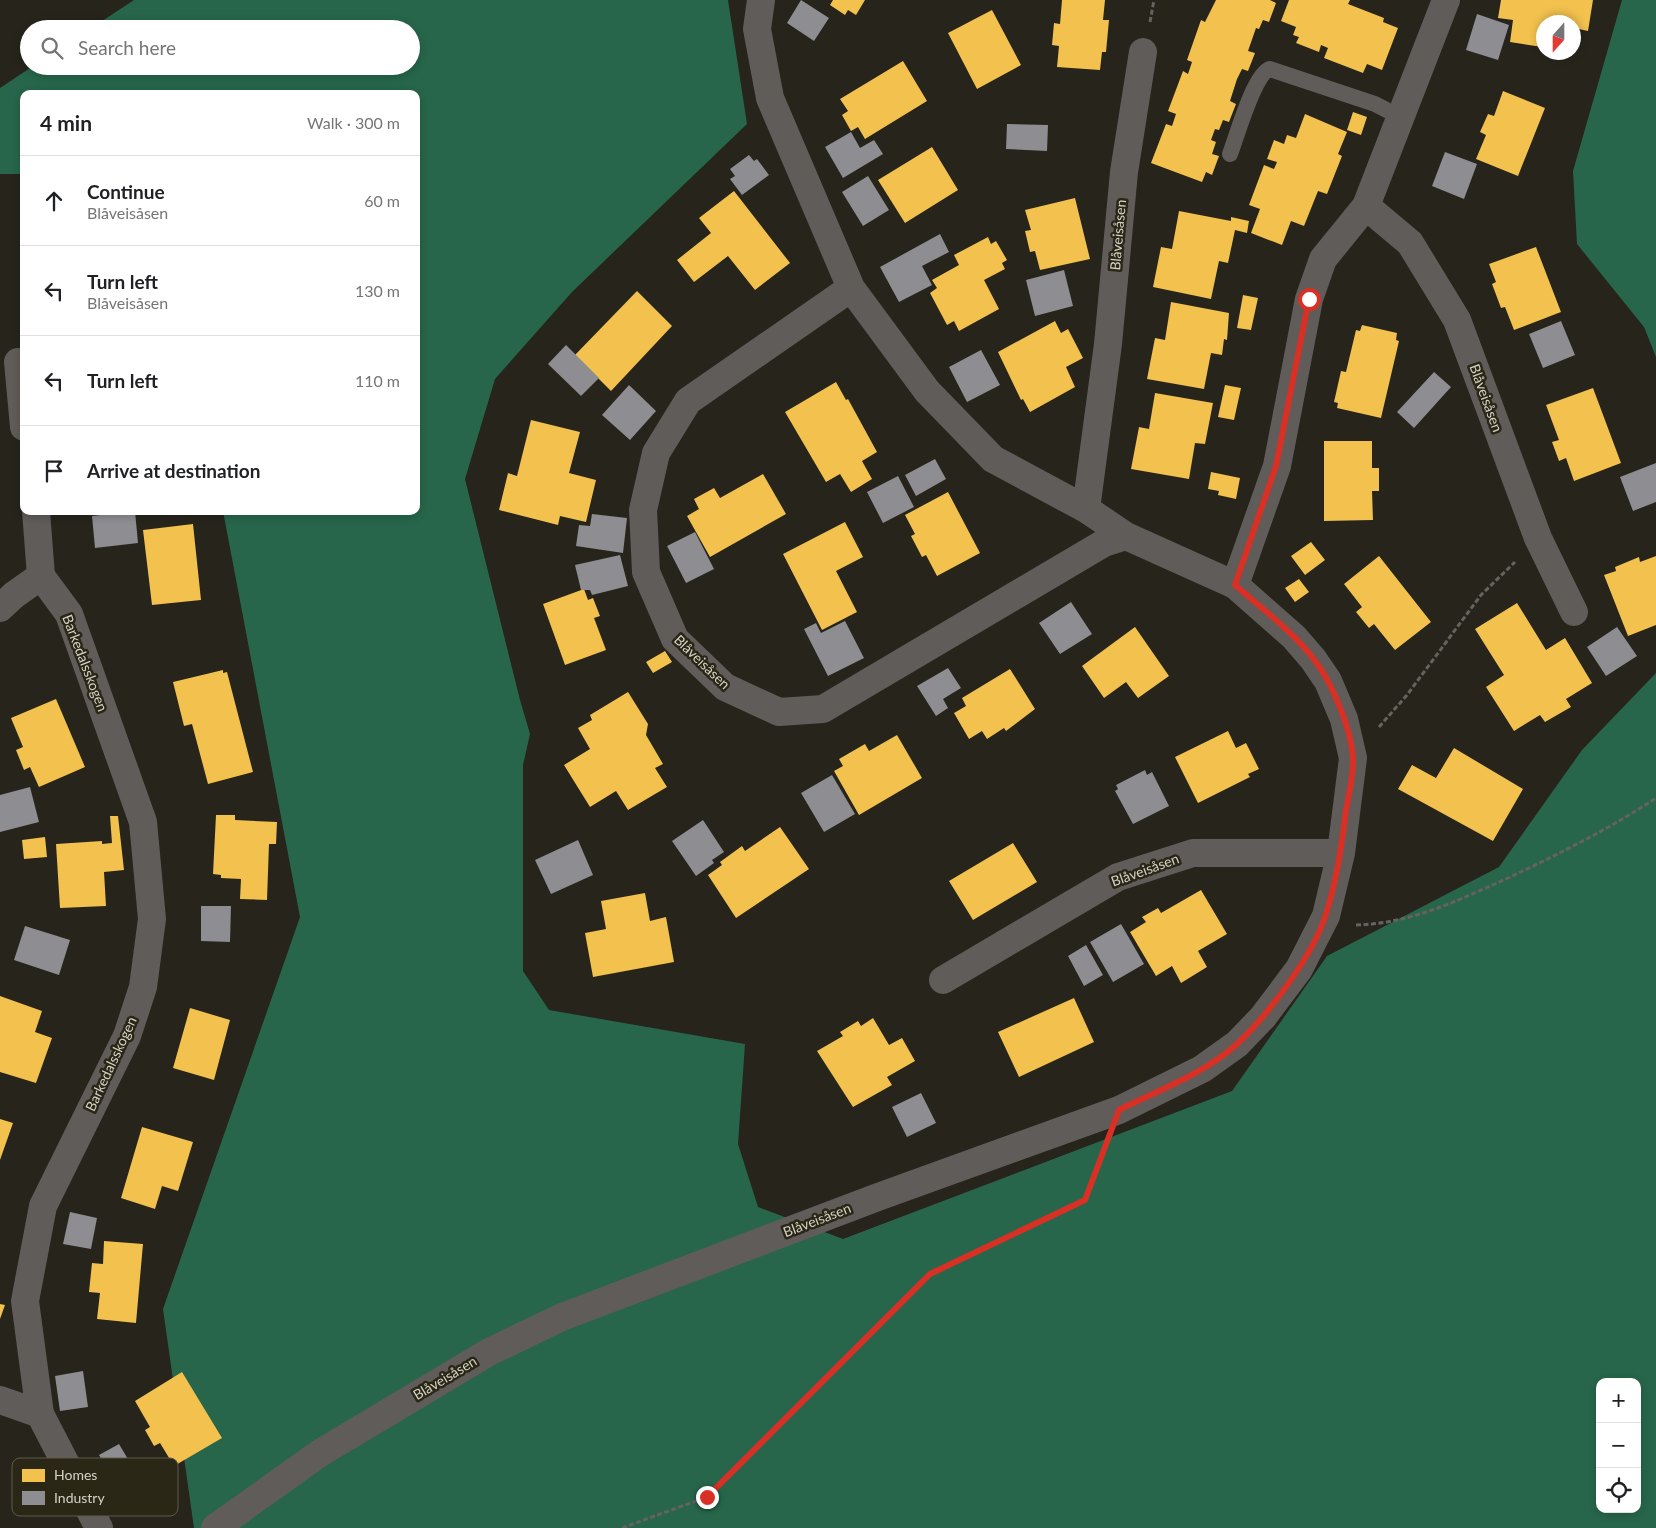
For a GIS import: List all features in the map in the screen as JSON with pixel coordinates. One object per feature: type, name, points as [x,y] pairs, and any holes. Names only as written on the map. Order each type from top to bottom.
[{"type":"street","name":"Blåveisåsen","points":[[215,1528],[320,1453],[489,1352],[562,1317],[878,1196],[1119,1110],[1202,1069],[1237,1044],[1262,1017],[1299,969],[1326,916],[1341,853],[1353,758],[1344,719],[1328,681],[1313,659],[1294,637],[1235,585],[1126,536],[1086,509],[993,460],[927,390],[851,288],[770,98],[757,29],[761,0]]},
{"type":"street","points":[[1235,585],[1276,466],[1309,299],[1323,259],[1366,206],[1446,0]]},
{"type":"street","name":"Blåveisåsen","points":[[1086,509],[1108,344],[1124,172],[1143,52]]},
{"type":"street","name":"Blåveisåsen","points":[[1366,206],[1410,243],[1457,320],[1538,538],[1574,612]]},
{"type":"street","name":"Blåveisåsen","points":[[851,288],[688,401],[656,453],[643,510],[646,572],[675,639],[725,688],[779,712],[823,709],[1104,543],[1126,536]]},
{"type":"street","points":[[18,362],[20,384]]},
{"type":"street","points":[[0,608],[14,595],[41,576],[36,515]]},
{"type":"street","name":"Barkedalsskogen","points":[[41,576],[69,614],[143,822],[152,919],[143,987],[127,1036],[43,1206],[25,1301],[40,1414],[63,1458]]},
{"type":"street","name":"Blåveisåsen","points":[[943,980],[1118,877],[1193,853],[1341,853]]},
{"type":"street","points":[[0,1400],[40,1414]]},
{"type":"street","name":"Barkedalsskogen","points":[[93,1516],[99,1528]]},
{"type":"lane","points":[[1230,154],[1257,82],[1264,71],[1270,69],[1375,104],[1400,117]]},
{"type":"path","points":[[1353,758],[1406,695],[1481,595],[1538,538]]},
{"type":"path","points":[[1326,916],[1349,925],[1384,924],[1451,904],[1558,854],[1656,798]]},
{"type":"path","points":[[622,1528],[707,1497],[930,1274],[1085,1200],[1119,1110]]},
{"type":"green space","points":[[134,0],[728,0],[747,124],[572,292],[495,379],[465,479],[530,734],[523,765],[523,971],[549,1010],[745,1044],[738,1144],[758,1207],[843,1239],[1232,1091],[1327,956],[1499,867],[1582,750],[1656,673],[1656,1528],[194,1528],[163,1309],[300,917],[224,515],[420,515],[420,90],[20,90],[20,174],[0,174],[0,88],[20,75],[420,75],[420,20],[104,20]]},
{"type":"green space","points":[[1622,0],[1656,0],[1656,357],[1644,327],[1577,244],[1573,171]]},
{"type":"building: Homes","points":[[833,0],[865,0],[856,15],[848,10],[845,15],[830,5]]},
{"type":"building: Homes","points":[[1062,0],[1105,0],[1103,20],[1109,20],[1106,52],[1102,52],[1100,70],[1057,67],[1059,46],[1052,45],[1054,23],[1060,24]]},
{"type":"building: Homes","points":[[1216,0],[1270,0],[1276,3],[1269,22],[1263,20],[1259,29],[1256,28],[1248,51],[1255,53],[1248,71],[1242,69],[1237,79],[1230,101],[1236,104],[1229,122],[1223,120],[1219,130],[1215,129],[1211,140],[1216,142],[1212,154],[1219,156],[1212,175],[1206,172],[1202,182],[1151,163],[1166,124],[1172,126],[1176,114],[1168,111],[1183,71],[1188,74],[1192,62],[1187,60],[1201,20],[1205,22]]},
{"type":"building: Homes","points":[[1289,0],[1350,0],[1348,4],[1384,18],[1383,22],[1398,28],[1382,70],[1367,64],[1363,73],[1324,58],[1328,48],[1321,45],[1319,52],[1296,43],[1299,37],[1293,35],[1296,27],[1281,21]]},
{"type":"building: Homes","points":[[1501,0],[1593,0],[1588,31],[1581,30],[1581,15],[1536,15],[1536,46],[1510,42],[1513,20],[1498,18]]},
{"type":"building: Homes","points":[[992,10],[1021,65],[977,89],[948,33]]},
{"type":"building: Homes","points":[[903,61],[927,101],[865,139],[858,127],[851,131],[842,115],[848,111],[840,99]]},
{"type":"building: Homes","points":[[1503,91],[1545,108],[1518,176],[1476,159],[1486,135],[1480,132],[1488,114],[1494,116]]},
{"type":"building: Homes","points":[[1353,112],[1367,117],[1361,135],[1347,130]]},
{"type":"building: Homes","points":[[1305,114],[1347,132],[1338,154],[1342,156],[1327,194],[1318,191],[1304,226],[1291,221],[1282,245],[1251,233],[1260,209],[1249,205],[1264,165],[1274,169],[1277,162],[1267,159],[1274,140],[1284,144],[1287,135],[1296,138]]},
{"type":"building: Homes","points":[[932,147],[958,190],[905,223],[878,180]]},
{"type":"building: Homes","points":[[734,191],[790,263],[755,290],[728,256],[694,282],[677,260],[711,233],[699,218]]},
{"type":"building: Homes","points":[[1075,198],[1090,259],[1040,270],[1035,251],[1030,252],[1025,231],[1031,230],[1025,210]]},
{"type":"building: Homes","points":[[1179,211],[1231,221],[1231,217],[1249,221],[1247,233],[1235,230],[1228,263],[1219,261],[1211,299],[1153,287],[1161,247],[1172,249]]},
{"type":"building: Homes","points":[[988,237],[991,244],[996,241],[1007,260],[1002,263],[1005,269],[984,280],[999,309],[959,331],[954,321],[947,325],[930,293],[937,288],[932,280],[959,265],[954,255]]},
{"type":"building: Homes","points":[[1536,247],[1561,312],[1514,330],[1505,307],[1501,308],[1492,284],[1496,282],[1489,264]]},
{"type":"building: Homes","points":[[637,291],[672,326],[611,391],[575,355]]},
{"type":"building: Homes","points":[[1243,295],[1258,298],[1251,330],[1237,328]]},
{"type":"building: Homes","points":[[1171,302],[1229,313],[1227,340],[1224,339],[1222,355],[1211,353],[1204,389],[1147,379],[1155,338],[1165,340]]},
{"type":"building: Homes","points":[[1055,321],[1061,333],[1068,329],[1083,358],[1066,367],[1075,387],[1030,412],[1023,399],[1021,400],[998,352]]},
{"type":"building: Homes","points":[[1362,325],[1397,333],[1396,340],[1399,341],[1381,418],[1337,408],[1338,403],[1334,402],[1341,371],[1346,372],[1356,330],[1360,331]]},
{"type":"building: Homes","points":[[836,382],[846,400],[848,399],[877,452],[862,461],[872,479],[851,492],[840,474],[826,482],[785,412]]},
{"type":"building: Homes","points":[[1225,385],[1241,388],[1234,420],[1218,417]]},
{"type":"building: Homes","points":[[1593,388],[1621,463],[1574,481],[1566,458],[1559,461],[1552,442],[1559,440],[1546,405]]},
{"type":"building: Homes","points":[[1155,393],[1213,403],[1205,444],[1195,443],[1189,479],[1131,469],[1139,427],[1149,429]]},
{"type":"building: Homes","points":[[531,420],[580,432],[569,473],[596,480],[586,522],[560,516],[558,525],[499,510],[508,473],[517,476]]},
{"type":"building: Homes","points":[[1324,441],[1372,441],[1372,468],[1379,468],[1379,491],[1372,491],[1373,520],[1324,521]]},
{"type":"building: Homes","points":[[1211,472],[1240,478],[1236,499],[1218,495],[1219,491],[1208,489]]},
{"type":"building: Homes","points":[[763,474],[786,514],[710,557],[687,516],[699,509],[694,499],[714,488],[720,498]]},
{"type":"building: Homes","points":[[948,492],[980,553],[937,576],[926,555],[922,557],[911,536],[915,534],[905,515]]},
{"type":"building: Homes","points":[[845,522],[863,557],[836,571],[857,612],[822,630],[783,554]]},
{"type":"building: Homes","points":[[193,524],[201,600],[152,605],[143,530]]},
{"type":"building: Homes","points":[[1311,542],[1325,560],[1305,575],[1291,556]]},
{"type":"building: Homes","points":[[1379,556],[1431,622],[1395,650],[1374,624],[1369,628],[1356,612],[1362,607],[1344,584]]},
{"type":"building: Homes","points":[[1656,556],[1656,625],[1628,636],[1604,575],[1616,571],[1615,567],[1639,557],[1640,562]]},
{"type":"building: Homes","points":[[1299,579],[1309,592],[1295,602],[1285,588]]},
{"type":"building: Homes","points":[[584,589],[588,600],[593,598],[600,616],[594,618],[606,650],[565,665],[543,604]]},
{"type":"building: Homes","points":[[1517,603],[1546,650],[1565,638],[1592,683],[1566,699],[1571,707],[1545,722],[1540,715],[1514,731],[1486,687],[1504,675],[1475,629]]},
{"type":"building: Homes","points":[[1135,627],[1169,676],[1138,698],[1126,682],[1104,698],[1082,666]]},
{"type":"building: Homes","points":[[665,651],[672,662],[653,673],[646,662]]},
{"type":"building: Homes","points":[[1010,669],[1035,709],[1006,731],[1004,728],[987,739],[982,731],[969,739],[954,713],[966,706],[962,698]]},
{"type":"building: Homes","points":[[223,670],[223,673],[227,672],[253,772],[208,784],[192,724],[184,726],[173,682]]},
{"type":"building: Homes","points":[[628,692],[648,724],[646,735],[663,764],[655,768],[667,787],[628,810],[616,791],[590,807],[564,765],[590,749],[578,728],[592,720],[590,715]]},
{"type":"building: Homes","points":[[56,699],[85,767],[39,787],[30,767],[24,770],[16,750],[23,747],[11,718]]},
{"type":"building: Homes","points":[[1228,731],[1236,748],[1246,743],[1259,769],[1248,774],[1250,777],[1198,803],[1175,757]]},
{"type":"building: Homes","points":[[897,735],[922,778],[859,815],[834,771],[843,766],[839,759],[865,744],[869,751]]},
{"type":"building: Homes","points":[[1454,748],[1523,789],[1493,841],[1398,789],[1412,765],[1436,778]]},
{"type":"building: Homes","points":[[216,815],[235,815],[235,820],[277,822],[276,844],[269,844],[267,900],[240,899],[241,879],[221,878],[221,875],[213,874]]},
{"type":"building: Homes","points":[[110,816],[118,816],[124,870],[104,872],[106,906],[60,908],[56,844],[102,841],[102,844],[112,843]]},
{"type":"building: Homes","points":[[780,827],[809,869],[736,918],[708,875],[722,865],[720,862],[742,846],[745,851]]},
{"type":"building: Homes","points":[[45,837],[47,857],[24,859],[22,840]]},
{"type":"building: Homes","points":[[1013,843],[1037,882],[973,920],[949,881]]},
{"type":"building: Homes","points":[[1201,890],[1227,934],[1198,951],[1207,967],[1181,983],[1172,966],[1156,976],[1130,932],[1146,922],[1142,917],[1158,908],[1161,913]]},
{"type":"building: Homes","points":[[645,893],[650,921],[666,917],[674,962],[593,977],[585,933],[606,929],[601,901]]},
{"type":"building: Homes","points":[[0,996],[42,1011],[35,1032],[52,1038],[36,1083],[0,1072]]},
{"type":"building: Homes","points":[[1074,998],[1094,1042],[1019,1077],[998,1032]]},
{"type":"building: Homes","points":[[190,1008],[230,1020],[214,1080],[173,1068]]},
{"type":"building: Homes","points":[[873,1018],[889,1045],[902,1038],[915,1061],[887,1077],[892,1085],[853,1107],[817,1051],[843,1036],[840,1032],[858,1021],[861,1026]]},
{"type":"building: Homes","points":[[0,1119],[13,1123],[0,1160]]},
{"type":"building: Homes","points":[[142,1127],[193,1142],[178,1191],[162,1186],[155,1209],[121,1198]]},
{"type":"building: Homes","points":[[104,1241],[143,1244],[136,1323],[97,1319],[100,1293],[89,1292],[92,1263],[103,1264]]},
{"type":"building: Homes","points":[[0,1304],[5,1305],[0,1319]]},
{"type":"building: Homes","points":[[182,1372],[222,1438],[178,1464],[178,1458],[169,1458],[160,1443],[154,1446],[145,1430],[150,1427],[135,1401]]},
{"type":"building: Industry","points":[[801,0],[829,18],[814,41],[787,23]]},
{"type":"building: Industry","points":[[1477,14],[1509,25],[1498,60],[1466,50]]},
{"type":"building: Industry","points":[[1007,124],[1048,125],[1047,151],[1006,149]]},
{"type":"building: Industry","points":[[851,132],[860,148],[874,140],[883,154],[843,178],[825,147]]},
{"type":"building: Industry","points":[[1445,152],[1477,164],[1464,199],[1432,186]]},
{"type":"building: Industry","points":[[749,155],[754,161],[757,159],[769,175],[742,195],[730,179],[735,176],[730,169]]},
{"type":"building: Industry","points":[[868,176],[889,210],[863,226],[842,192]]},
{"type":"building: Industry","points":[[940,234],[949,252],[922,266],[932,285],[899,302],[880,267]]},
{"type":"building: Industry","points":[[1064,270],[1073,306],[1035,316],[1026,280]]},
{"type":"building: Industry","points":[[1561,321],[1575,355],[1543,368],[1529,334]]},
{"type":"building: Industry","points":[[566,345],[599,378],[581,396],[548,364]]},
{"type":"building: Industry","points":[[981,350],[1000,385],[967,402],[949,367]]},
{"type":"building: Industry","points":[[1434,372],[1451,387],[1414,428],[1397,412]]},
{"type":"building: Industry","points":[[629,385],[656,411],[630,440],[602,415]]},
{"type":"building: Industry","points":[[935,459],[946,479],[916,496],[905,475]]},
{"type":"building: Industry","points":[[1656,463],[1656,502],[1633,511],[1620,477]]},
{"type":"building: Industry","points":[[898,476],[914,507],[883,523],[867,492]]},
{"type":"building: Industry","points":[[592,514],[627,518],[623,553],[576,546],[579,525],[590,526]]},
{"type":"building: Industry","points":[[135,515],[138,543],[95,548],[92,516]]},
{"type":"building: Industry","points":[[695,532],[714,569],[686,583],[667,546]]},
{"type":"building: Industry","points":[[620,555],[628,586],[592,595],[590,590],[581,590],[575,565]]},
{"type":"building: Industry","points":[[1071,602],[1092,634],[1060,654],[1039,623]]},
{"type":"building: Industry","points":[[845,621],[864,658],[828,676],[804,629],[816,623],[821,633]]},
{"type":"building: Industry","points":[[1617,627],[1637,656],[1606,676],[1587,647]]},
{"type":"building: Industry","points":[[948,668],[961,688],[943,699],[948,708],[936,716],[917,686]]},
{"type":"building: Industry","points":[[1145,770],[1147,775],[1152,772],[1169,806],[1133,824],[1115,791],[1118,789],[1116,785]]},
{"type":"building: Industry","points":[[832,775],[855,814],[824,832],[801,793]]},
{"type":"building: Industry","points":[[30,787],[39,822],[0,832],[0,795]]},
{"type":"building: Industry","points":[[703,820],[724,852],[712,860],[714,863],[696,876],[672,841]]},
{"type":"building: Industry","points":[[578,840],[593,875],[551,894],[535,860]]},
{"type":"building: Industry","points":[[201,906],[231,906],[230,942],[201,941]]},
{"type":"building: Industry","points":[[1121,924],[1144,964],[1113,982],[1090,942]]},
{"type":"building: Industry","points":[[25,926],[70,940],[59,975],[14,960]]},
{"type":"building: Industry","points":[[1086,945],[1103,975],[1084,986],[1068,956]]},
{"type":"building: Industry","points":[[921,1093],[936,1123],[907,1137],[892,1107]]},
{"type":"building: Industry","points":[[70,1212],[97,1218],[91,1249],[63,1244]]},
{"type":"building: Industry","points":[[83,1371],[88,1407],[60,1411],[55,1376]]},
{"type":"building: Industry","points":[[119,1444],[127,1458],[101,1458],[99,1455]]},
{"type":"route","points":[[707,1497],[930,1274],[1085,1200],[1119,1110],[1202,1069],[1237,1044],[1262,1017],[1299,969],[1326,916],[1341,853],[1353,758],[1344,719],[1328,681],[1313,659],[1294,637],[1235,585],[1276,466],[1309,299]]}]
